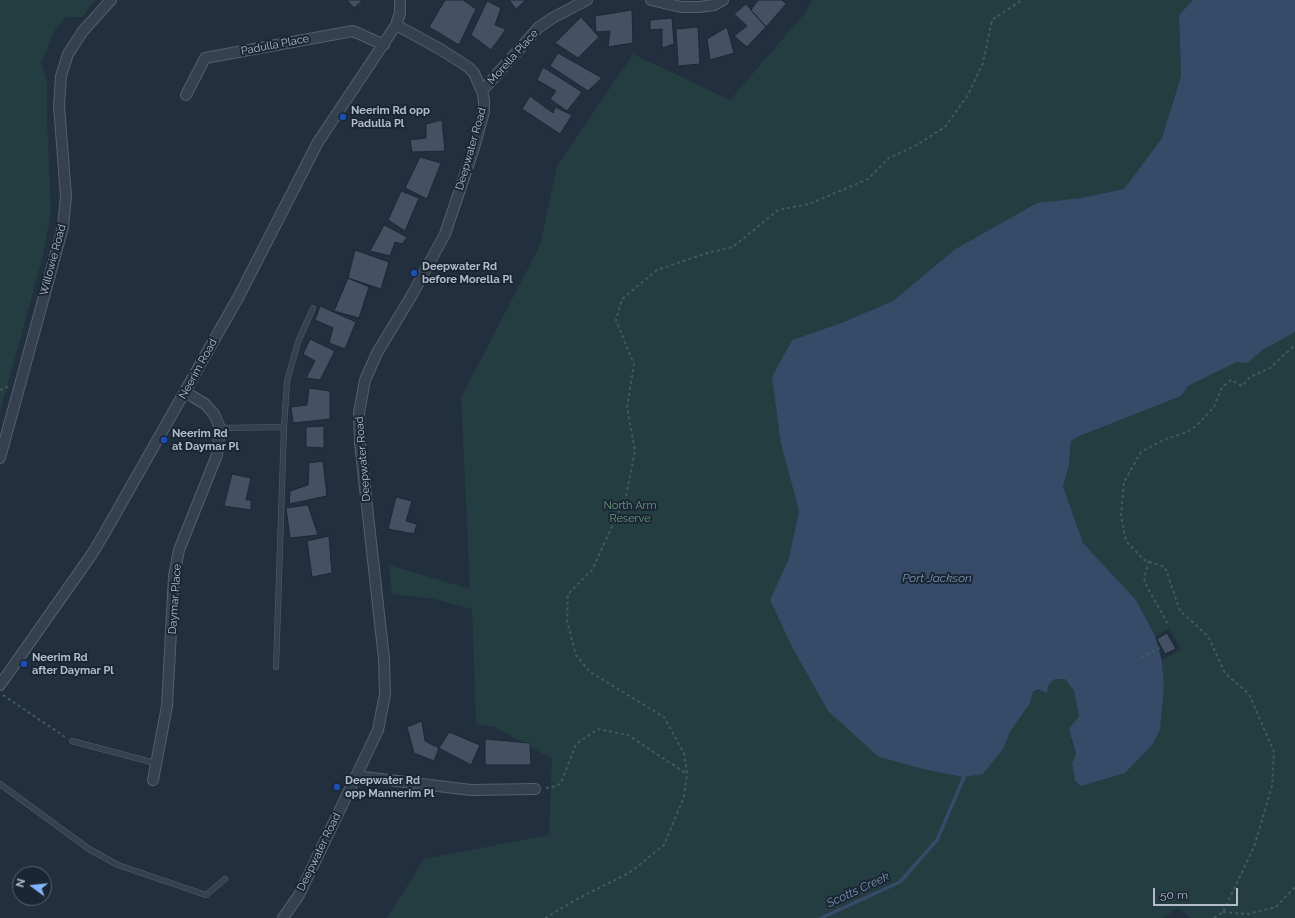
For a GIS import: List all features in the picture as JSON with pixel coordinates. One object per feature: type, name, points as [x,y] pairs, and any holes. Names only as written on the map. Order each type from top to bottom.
[{"type":"street","name":"Willowie Road","points":[[0,458],[63,227],[66,196],[59,106],[61,76],[68,54],[83,31],[111,0]]},
{"type":"street","name":"Neerim Road","points":[[0,686],[92,554],[239,296],[315,148],[396,25],[400,13],[400,0]]},
{"type":"street","name":"Morella Place","points":[[482,91],[539,27],[554,17],[587,0]]},
{"type":"street","points":[[651,0],[681,7],[714,5],[723,0]]},
{"type":"street","name":"Deepwater Road","points":[[283,918],[299,895],[378,730],[385,694],[384,659],[360,443],[358,413],[360,400],[365,380],[378,353],[445,234],[474,148],[484,112],[482,91],[474,73],[460,61],[396,25]]},
{"type":"street","name":"Padulla Place","points":[[186,95],[205,58],[353,31],[384,45]]},
{"type":"street","points":[[185,392],[205,404],[214,414],[220,428]]},
{"type":"street","name":"Daymar Place","points":[[153,780],[167,706],[174,576],[179,550],[217,455],[220,428]]},
{"type":"street","points":[[356,776],[471,790],[535,789]]},
{"type":"lane","points":[[276,667],[284,427],[287,381],[298,342],[313,308]]},
{"type":"lane","points":[[220,428],[284,427]]},
{"type":"lane","points":[[72,741],[156,764]]},
{"type":"lane","points":[[0,784],[89,849],[118,865],[206,895],[225,879]]},
{"type":"path","points":[[545,918],[629,873],[664,845],[684,797],[687,774],[684,753],[664,717],[590,672],[576,656],[567,621],[568,594],[592,570],[626,496],[636,451],[627,407],[634,365],[616,320],[622,299],[657,270],[707,253],[733,247],[778,210],[809,204],[868,179],[889,158],[915,146],[945,127],[968,95],[983,63],[992,20],[1022,0]]},
{"type":"path","points":[[1214,918],[1223,912],[1254,847],[1272,786],[1274,752],[1249,694],[1225,672],[1208,636],[1180,611],[1165,567],[1144,560],[1126,541],[1121,516],[1124,482],[1141,452],[1163,440],[1187,432],[1214,407],[1222,386],[1231,380],[1242,386],[1250,378],[1270,368],[1295,345]]},
{"type":"path","points":[[1149,561],[1144,578],[1146,587],[1168,624]]},
{"type":"path","points":[[1141,657],[1161,647]]},
{"type":"path","points":[[0,693],[72,741]]},
{"type":"path","points":[[535,789],[557,786],[561,783],[576,744],[598,729],[628,735],[687,774]]},
{"type":"path","points":[[1223,912],[1248,914],[1276,907],[1295,887]]},
{"type":"green space","points":[[0,0],[96,0],[82,17],[66,17],[55,30],[41,63],[47,82],[51,211],[43,256],[0,412]]},
{"type":"green space","name":"North Arm Reserve","points":[[813,0],[1193,0],[1179,15],[1181,76],[1162,138],[1124,189],[1081,198],[954,250],[893,301],[841,323],[792,340],[781,444],[799,511],[789,558],[770,600],[792,647],[828,711],[1003,749],[1010,732],[1030,703],[1033,692],[1048,686],[1055,679],[1065,679],[1074,691],[1079,717],[1071,741],[1076,755],[1072,763],[1164,686],[1162,661],[1181,649],[1169,629],[1155,636],[1136,600],[1083,543],[1063,486],[1069,466],[1071,441],[1082,435],[1181,396],[1188,386],[1237,362],[1248,363],[1261,351],[1295,332],[1295,918],[1191,918],[1178,908],[1163,918],[387,918],[424,859],[549,835],[552,759],[495,727],[476,724],[472,609],[434,599],[392,594],[389,565],[470,589],[461,398],[540,245],[557,166],[633,54],[730,100],[804,14]]},
{"type":"water","name":"Port Jackson","points":[[1193,0],[1295,0],[1295,332],[1261,351],[1248,363],[1237,362],[1188,386],[1181,396],[1082,435],[1071,441],[1069,466],[1063,486],[1083,543],[1136,600],[1155,636],[1162,661],[1164,686],[1160,730],[1152,745],[1125,773],[1081,786],[1075,781],[1072,763],[1076,755],[1069,728],[1079,717],[1074,691],[1065,679],[1055,679],[1048,686],[1047,693],[1038,689],[1033,692],[1030,703],[1010,732],[1003,749],[983,774],[964,777],[927,770],[879,757],[828,711],[792,647],[770,600],[789,558],[799,511],[781,444],[772,377],[792,340],[841,323],[893,301],[954,250],[1037,203],[1081,198],[1124,189],[1162,138],[1181,76],[1179,15]]},
{"type":"building","points":[[347,0],[361,0],[362,1],[354,8]]},
{"type":"building","points":[[445,0],[463,0],[476,9],[459,45],[429,27]]},
{"type":"building","points":[[509,0],[526,0],[516,9]]},
{"type":"building","points":[[758,0],[782,0],[786,4],[766,27],[751,10]]},
{"type":"building","points":[[487,1],[501,8],[495,25],[506,29],[491,50],[471,35]]},
{"type":"building","points":[[746,4],[766,27],[747,47],[734,36],[747,26],[734,14]]},
{"type":"building","points":[[632,10],[633,43],[608,47],[610,31],[596,32],[595,16]]},
{"type":"building","points":[[581,17],[599,37],[578,58],[555,43]]},
{"type":"building","points":[[672,18],[674,44],[662,48],[662,29],[650,30],[650,20]]},
{"type":"building","points":[[698,27],[700,64],[678,66],[676,29]]},
{"type":"building","points":[[727,27],[734,53],[710,60],[707,39]]},
{"type":"building","points":[[558,53],[602,78],[588,91],[550,66]]},
{"type":"building","points":[[543,67],[582,92],[567,111],[550,99],[556,91],[537,80]]},
{"type":"building","points":[[530,96],[553,113],[555,107],[572,115],[560,134],[522,109]]},
{"type":"building","points":[[442,120],[445,151],[412,152],[410,140],[426,138],[426,124]]},
{"type":"building","points":[[420,157],[441,163],[427,199],[405,188]]},
{"type":"building","points":[[401,191],[419,198],[405,231],[388,220]]},
{"type":"building","points":[[384,225],[407,237],[402,244],[395,242],[390,256],[370,251]]},
{"type":"building","points":[[355,250],[389,262],[381,289],[348,278]]},
{"type":"building","points":[[348,278],[369,287],[359,318],[334,311]]},
{"type":"building","points":[[320,306],[356,322],[345,349],[329,343],[333,328],[315,320]]},
{"type":"building","points":[[310,339],[335,351],[320,380],[306,378],[315,361],[303,354]]},
{"type":"building","points":[[309,388],[330,391],[330,419],[293,423],[291,407],[307,405]]},
{"type":"building","points":[[324,426],[324,448],[306,447],[306,427]]},
{"type":"building","points":[[323,461],[327,496],[289,504],[290,491],[308,485],[309,463]]},
{"type":"building","points":[[232,474],[251,478],[246,500],[251,500],[251,510],[224,506]]},
{"type":"building","points":[[396,497],[412,501],[406,521],[417,524],[414,534],[388,529]]},
{"type":"building","points":[[308,505],[318,535],[290,538],[286,508]]},
{"type":"building","points":[[329,536],[332,573],[312,577],[307,541]]},
{"type":"building","points":[[1167,633],[1176,649],[1165,654],[1157,639]]},
{"type":"building","points":[[422,721],[425,741],[439,748],[434,761],[414,753],[407,727]]},
{"type":"building","points":[[449,732],[480,745],[471,765],[439,748]]},
{"type":"building","points":[[485,739],[530,743],[531,765],[485,765]]},
{"type":"waterway","name":"Scotts Creek","points":[[821,918],[900,882],[937,840],[964,777]]},
{"type":"place","name":"Neerim Rd opp Padulla Pl","points":[[343,117]]},
{"type":"place","name":"Deepwater Rd before Morella Pl","points":[[414,273]]},
{"type":"place","name":"Neerim Rd at Daymar Pl","points":[[164,440]]},
{"type":"place","name":"Neerim Rd after Daymar Pl","points":[[24,664]]},
{"type":"place","name":"Deepwater Rd opp Mannerim Pl","points":[[337,787]]}]
